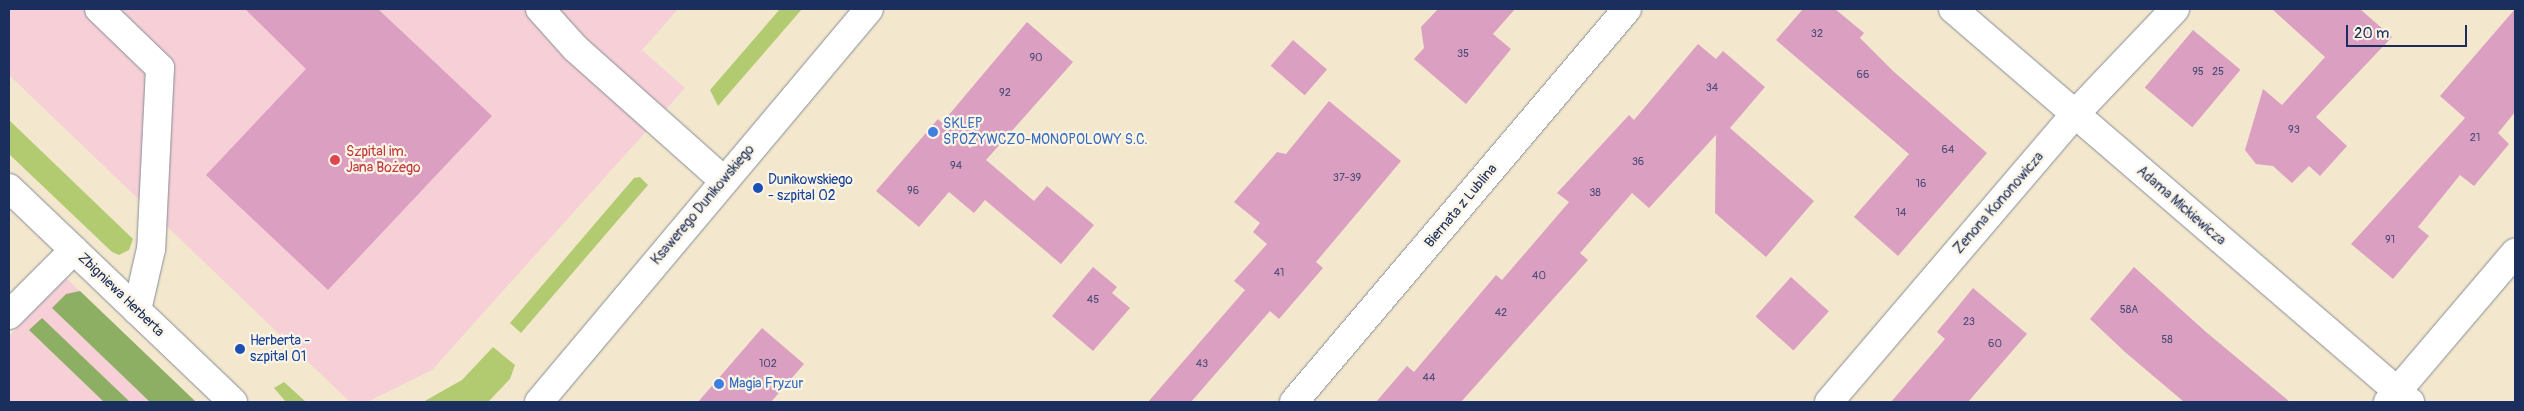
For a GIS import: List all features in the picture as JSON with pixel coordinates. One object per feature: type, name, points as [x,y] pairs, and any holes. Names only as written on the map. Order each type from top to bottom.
[{"type":"street","points":[[99,9],[160,68],[150,249],[137,310]]},
{"type":"street","points":[[540,9],[575,48],[724,180]]},
{"type":"street","name":"Ksawerego Dunikowskiego","points":[[539,402],[869,9]]},
{"type":"street","name":"Biernata z Lublina","points":[[1294,402],[1627,9]]},
{"type":"street","name":"Adama Mickiewicza","points":[[1952,9],[2075,114],[2398,399]]},
{"type":"street","name":"Zenona Kononowicza","points":[[1829,402],[2075,114],[2175,9]]},
{"type":"street","name":"Zbigniewa Herberta","points":[[9,188],[234,402]]},
{"type":"street","points":[[9,315],[74,250]]},
{"type":"street","points":[[2398,399],[2515,253]]},
{"type":"shaded area","points":[[9,9],[678,9],[642,50],[685,88],[432,370],[367,402],[350,402],[9,75]]},
{"type":"shaded area","points":[[66,278],[196,402],[9,402],[9,336]]},
{"type":"green space","points":[[780,9],[802,9],[718,106],[710,90]]},
{"type":"green space","points":[[9,120],[133,239],[129,250],[119,255],[112,252],[9,154]]},
{"type":"green space","points":[[640,177],[648,185],[521,333],[510,323],[634,178]]},
{"type":"green space","points":[[80,291],[196,402],[150,402],[52,308],[66,294]]},
{"type":"green space","points":[[42,318],[130,402],[104,402],[29,330]]},
{"type":"green space","points":[[493,347],[515,365],[510,379],[488,402],[423,402],[462,380]]},
{"type":"green space","points":[[284,382],[306,402],[286,402],[274,388]]},
{"type":"building","name":"Szpital im. Jana Bożego","points":[[245,9],[378,9],[492,116],[328,290],[206,175],[306,69]]},
{"type":"building","points":[[1438,9],[1515,9],[1493,34],[1511,49],[1466,104],[1414,59],[1424,48],[1421,27]]},
{"type":"building","points":[[1803,9],[1835,9],[1864,33],[1860,38],[1893,71],[1987,153],[1898,256],[1854,217],[1909,154],[1776,40]]},
{"type":"building","points":[[2272,9],[2360,9],[2392,37],[2316,117],[2347,146],[2320,176],[2309,166],[2292,183],[2273,166],[2256,164],[2245,150],[2263,89],[2282,105],[2325,57]]},
{"type":"building","points":[[2515,9],[2515,112],[2498,133],[2509,144],[2474,186],[2460,175],[2418,227],[2429,236],[2393,279],[2351,244],[2465,118],[2440,96]]},
{"type":"building","points":[[1027,22],[1073,62],[986,160],[1034,201],[1047,186],[1094,225],[1061,264],[985,200],[974,213],[949,192],[919,227],[876,191],[938,119],[942,123]]},
{"type":"building","points":[[2193,30],[2240,70],[2192,127],[2145,87]]},
{"type":"building","points":[[1293,40],[1327,70],[1305,95],[1271,66]]},
{"type":"building","points":[[1698,44],[1716,59],[1723,51],[1765,87],[1730,128],[1814,201],[1766,257],[1715,213],[1716,135],[1649,208],[1632,193],[1580,253],[1588,260],[1461,402],[1376,402],[1407,366],[1414,372],[1496,275],[1502,280],[1569,202],[1557,193],[1629,115],[1634,120]]},
{"type":"building","points":[[1329,101],[1401,161],[1316,262],[1323,268],[1279,319],[1270,311],[1191,402],[1148,402],[1245,290],[1234,281],[1267,244],[1253,232],[1260,223],[1234,202],[1277,152],[1286,154]]},
{"type":"building","points":[[1093,267],[1117,287],[1112,293],[1130,308],[1093,351],[1052,316]]},
{"type":"building","points":[[2134,267],[2206,332],[2290,402],[2184,402],[2125,352],[2090,319]]},
{"type":"building","points":[[1791,277],[1829,311],[1793,351],[1756,316]]},
{"type":"building","points":[[1973,288],[2027,334],[1968,402],[1891,402],[1945,339],[1937,332]]},
{"type":"building","points":[[762,328],[804,364],[771,402],[698,402]]},
{"type":"place","name":"SKLEP SPOŻYWCZO-MONOPOLOWY S.C.","points":[[933,132]]},
{"type":"place","name":"Szpital im. Jana Bożego","points":[[335,160]]},
{"type":"place","name":"Dunikowskiego - szpital 02","points":[[758,188]]},
{"type":"place","name":"Herberta - szpital 01","points":[[240,349]]},
{"type":"place","name":"Magia Fryzur","points":[[719,384]]}]
